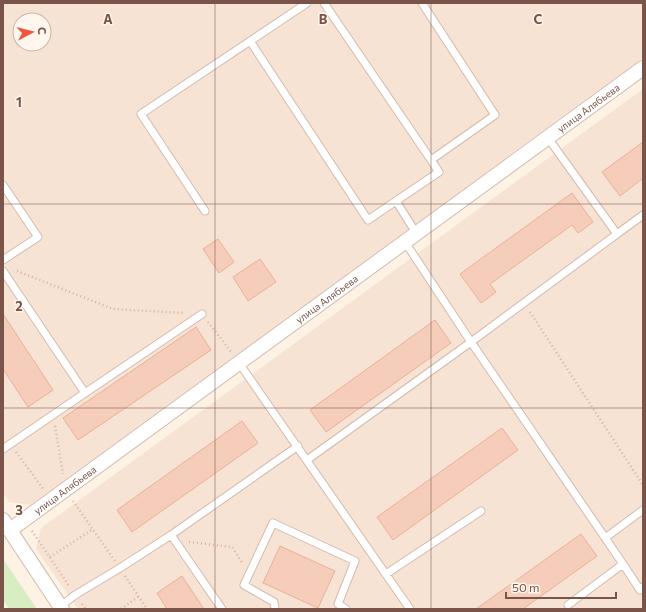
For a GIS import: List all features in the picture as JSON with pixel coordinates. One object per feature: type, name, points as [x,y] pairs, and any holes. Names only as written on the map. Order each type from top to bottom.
[{"type":"street","name":"улица Алябьева","points":[[6,525],[51,500],[65,490],[643,68]]},
{"type":"street","points":[[6,525],[62,608]]},
{"type":"lane","points":[[205,211],[141,114],[307,3]]},
{"type":"lane","points":[[250,41],[368,220],[439,172],[324,3]]},
{"type":"lane","points":[[422,3],[495,115],[431,160]]},
{"type":"lane","points":[[548,138],[617,234]]},
{"type":"lane","points":[[3,185],[38,237],[3,260]]},
{"type":"lane","points":[[396,201],[411,238],[471,342],[640,590],[643,587]]},
{"type":"lane","points":[[307,460],[471,342],[643,215]]},
{"type":"lane","points":[[3,272],[85,393]]},
{"type":"lane","points":[[3,449],[202,314]]},
{"type":"lane","points":[[239,363],[410,609]]},
{"type":"lane","points":[[62,608],[76,595],[172,537],[298,446]]},
{"type":"lane","points":[[605,538],[643,510]]},
{"type":"lane","points":[[386,574],[481,511]]},
{"type":"lane","points":[[275,609],[274,602],[244,585],[273,522],[355,560],[338,604],[346,609]]},
{"type":"lane","points":[[172,537],[222,609]]},
{"type":"lane","points":[[568,606],[623,564]]},
{"type":"path","points":[[10,269],[113,309],[202,314],[239,363]]},
{"type":"path","points":[[524,303],[643,485]]},
{"type":"path","points":[[54,414],[65,490],[147,609]]},
{"type":"path","points":[[10,444],[51,500]]},
{"type":"path","points":[[32,530],[86,609]]},
{"type":"path","points":[[50,557],[93,530]]},
{"type":"path","points":[[172,537],[232,547],[249,574]]},
{"type":"path","points":[[121,609],[139,596]]},
{"type":"shaded area","points":[[3,3],[643,3],[643,58],[30,505],[9,502],[3,493]]},
{"type":"shaded area","points":[[643,89],[643,609],[78,609],[36,549],[41,528]]},
{"type":"green space","points":[[3,559],[37,609],[9,609],[3,600]]},
{"type":"building","points":[[643,142],[643,178],[620,196],[602,172]]},
{"type":"building","points":[[572,193],[593,222],[578,233],[572,225],[490,284],[496,292],[481,303],[460,274]]},
{"type":"building","points":[[218,239],[234,262],[219,273],[203,249]]},
{"type":"building","points":[[260,259],[276,282],[248,301],[233,277]]},
{"type":"building","points":[[3,314],[53,390],[28,407],[3,369]]},
{"type":"building","points":[[435,320],[451,343],[326,432],[310,410]]},
{"type":"building","points":[[196,327],[211,350],[78,440],[63,418]]},
{"type":"building","points":[[242,421],[258,443],[132,532],[117,510]]},
{"type":"building","points":[[502,428],[518,450],[393,540],[377,517]]},
{"type":"building","points":[[581,534],[597,556],[523,609],[476,609]]},
{"type":"building","points":[[280,546],[335,571],[318,608],[263,583]]},
{"type":"building","points":[[182,576],[204,609],[167,609],[157,593]]}]
